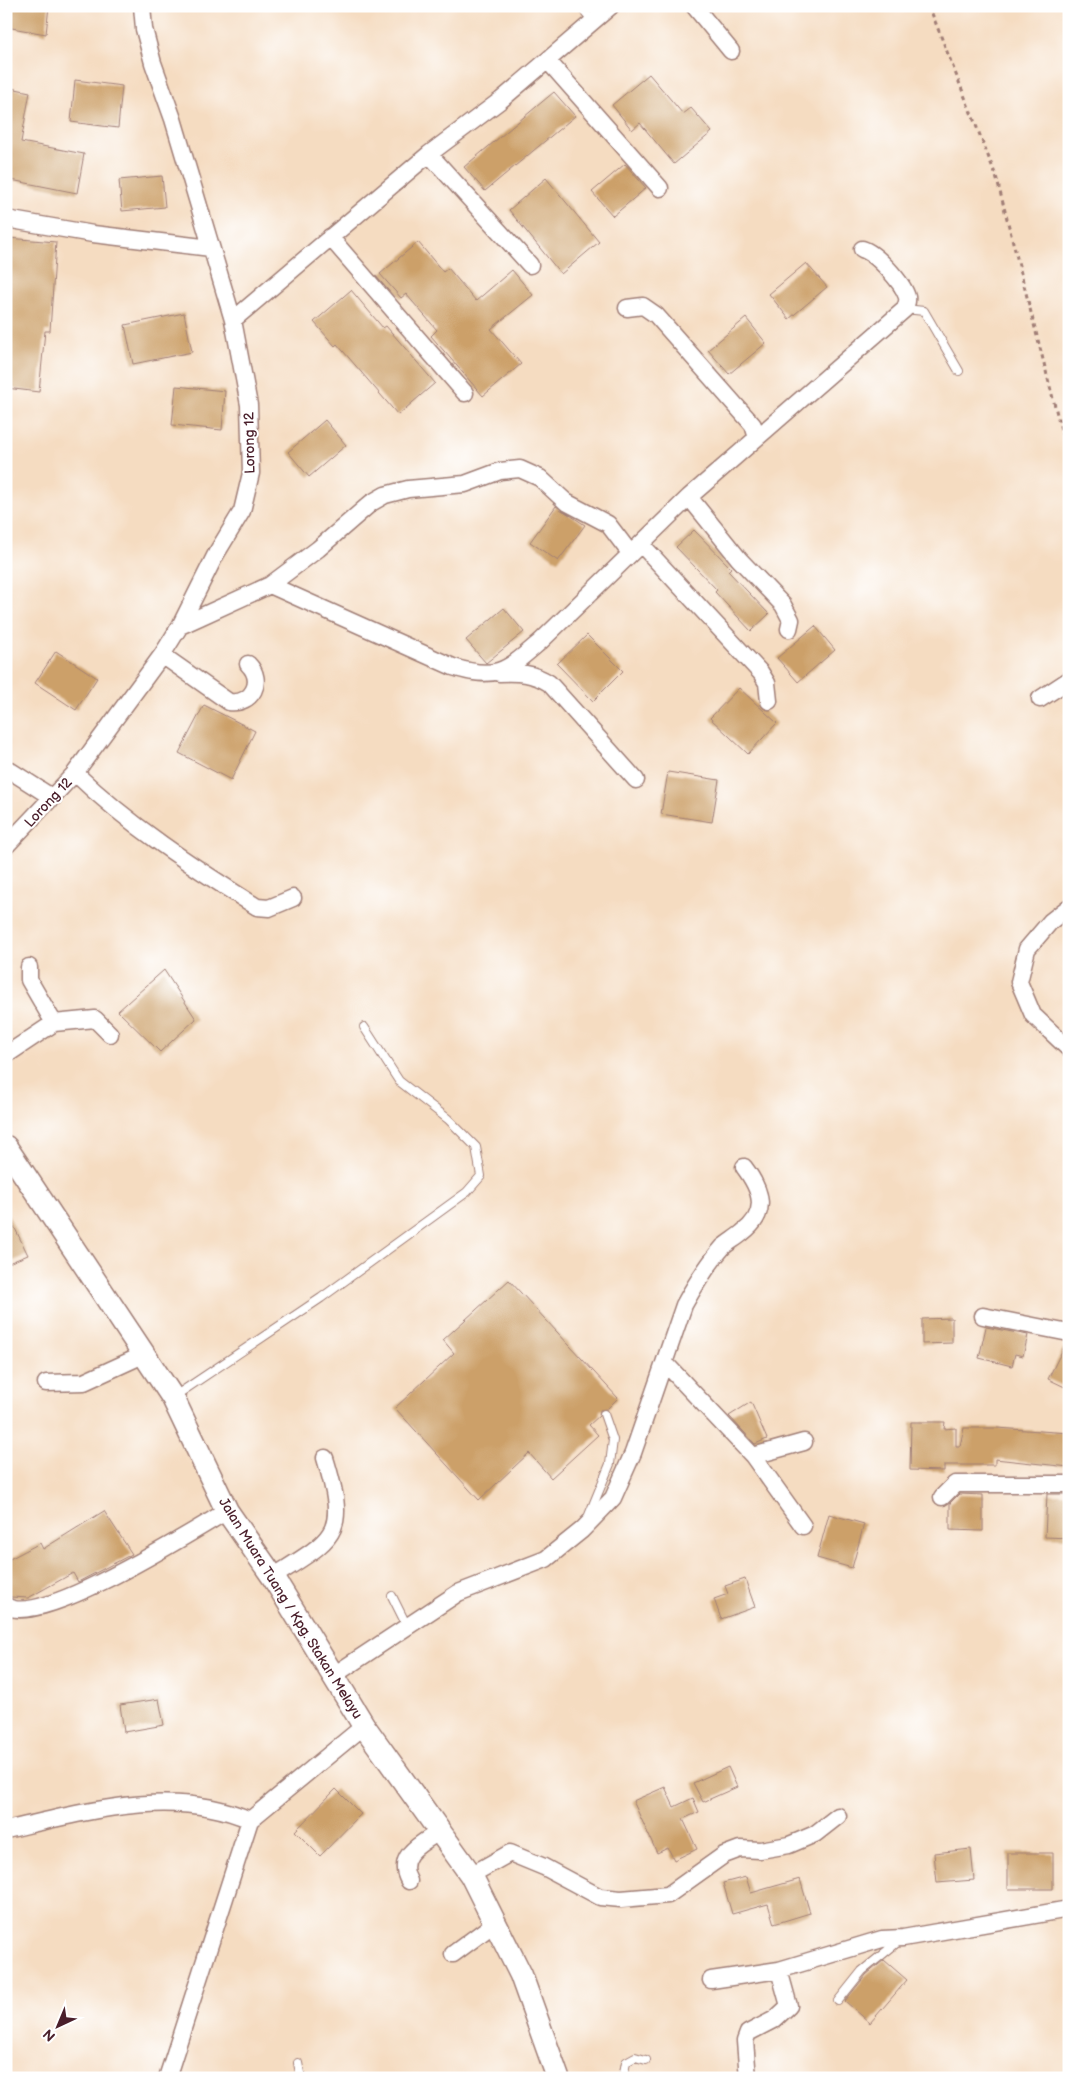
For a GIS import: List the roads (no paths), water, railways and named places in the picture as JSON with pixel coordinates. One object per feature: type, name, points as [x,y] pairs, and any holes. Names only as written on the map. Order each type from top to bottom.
[{"type":"main road","name":"Jalan Muara Tuang / Kpg. Stakan Melayu","points":[[6,1147],[173,1398],[227,1511],[273,1577],[364,1726],[472,1875],[521,1975],[558,2078]]},
{"type":"street","name":"Lorong 12","points":[[6,846],[75,773],[162,655],[180,626],[216,554],[242,511],[251,473],[248,405],[233,320],[173,119],[153,63],[144,29],[142,6]]},
{"type":"street","points":[[233,320],[430,154],[548,61],[592,20],[611,6]]},
{"type":"street","points":[[694,6],[731,51]]},
{"type":"street","points":[[548,61],[660,188]]},
{"type":"street","points":[[430,154],[530,265]]},
{"type":"street","points":[[6,219],[93,234],[211,248]]},
{"type":"street","points":[[330,237],[466,393]]},
{"type":"street","points":[[499,673],[541,641],[689,497],[906,309],[908,299],[904,292],[878,258],[862,249]]},
{"type":"street","points":[[627,308],[642,306],[656,315],[753,425],[757,438]]},
{"type":"street","points":[[180,626],[270,585],[318,549],[372,503],[386,495],[408,489],[465,484],[500,471],[520,468],[540,478],[566,502],[608,524],[636,548],[761,673],[767,684],[769,701]]},
{"type":"street","points":[[689,497],[740,559],[783,605],[791,620],[789,629]]},
{"type":"street","points":[[270,585],[453,667],[476,674],[499,673],[537,676],[550,684],[636,780]]},
{"type":"street","points":[[162,655],[218,697],[236,703],[250,696],[258,680],[255,671],[248,664]]},
{"type":"street","points":[[1040,699],[1069,680]]},
{"type":"street","points":[[6,768],[53,798]]},
{"type":"street","points":[[75,773],[125,819],[161,846],[257,907],[269,908],[293,898]]},
{"type":"street","points":[[1069,907],[1051,921],[1027,949],[1020,982],[1033,1016],[1069,1049]]},
{"type":"street","points":[[28,967],[29,980],[54,1022]]},
{"type":"street","points":[[6,1055],[54,1022],[95,1019],[110,1034]]},
{"type":"street","points":[[334,1675],[408,1628],[458,1593],[546,1559],[582,1530],[613,1498],[633,1453],[684,1305],[696,1283],[724,1246],[757,1219],[761,1201],[754,1180],[744,1166]]},
{"type":"street","points":[[983,1316],[1069,1333]]},
{"type":"street","points":[[46,1383],[84,1382],[143,1355]]},
{"type":"street","points":[[665,1363],[753,1456],[803,1526]]},
{"type":"street","points":[[753,1456],[804,1442]]},
{"type":"street","points":[[273,1577],[324,1544],[334,1531],[337,1510],[334,1486],[325,1458]]},
{"type":"street","points":[[942,1497],[955,1484],[1069,1484]]},
{"type":"street","points":[[6,1606],[12,1610],[30,1609],[89,1590],[227,1511]]},
{"type":"street","points":[[167,2078],[250,1820],[364,1726]]},
{"type":"street","points":[[6,1830],[90,1811],[169,1803],[194,1804],[228,1810],[250,1820]]},
{"type":"street","points":[[472,1875],[510,1853],[544,1867],[600,1897],[621,1899],[668,1895],[724,1855],[740,1850],[760,1850],[789,1845],[815,1834],[838,1816]]},
{"type":"street","points":[[410,1881],[404,1864],[408,1856],[414,1848],[439,1832]]},
{"type":"street","points":[[711,1980],[779,1970],[882,1939],[903,1938],[1069,1909]]},
{"type":"street","points":[[453,1954],[495,1923]]},
{"type":"street","points":[[748,2078],[745,2040],[748,2033],[775,2019],[789,2006],[779,1970]]},
{"type":"lane","points":[[580,6],[592,20]]},
{"type":"lane","points":[[906,309],[924,311],[959,371]]},
{"type":"lane","points":[[173,1398],[320,1298],[467,1192],[482,1176],[476,1147],[448,1119],[399,1081],[364,1027]]},
{"type":"lane","points":[[582,1530],[610,1464],[613,1440],[604,1414]]},
{"type":"lane","points":[[392,1596],[408,1628]]},
{"type":"lane","points":[[838,2002],[862,1971],[903,1938]]},
{"type":"lane","points":[[623,2078],[626,2062],[635,2057],[646,2060]]},
{"type":"lane","points":[[298,2063],[301,2078]]}]
